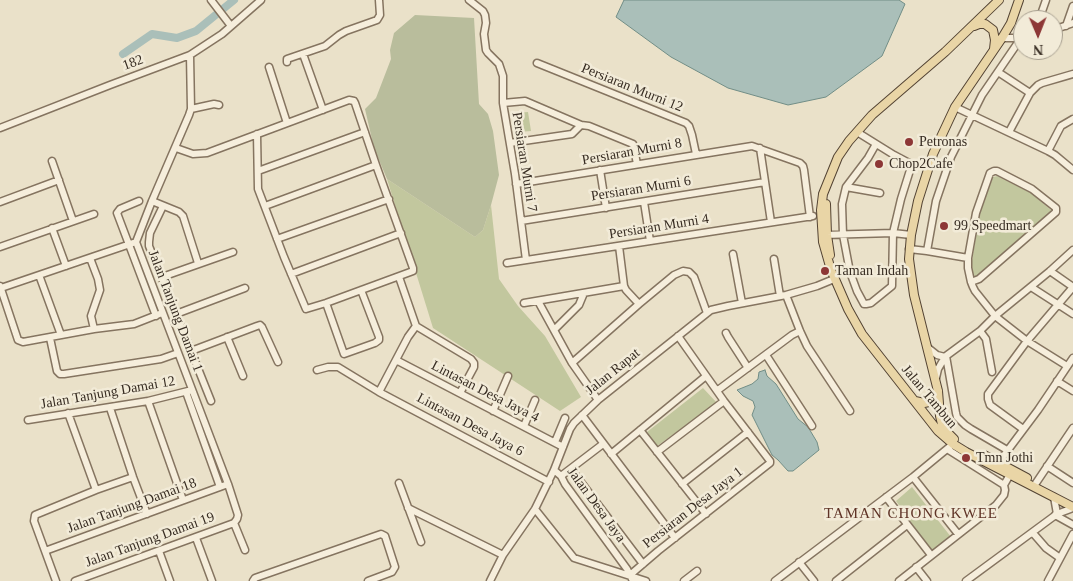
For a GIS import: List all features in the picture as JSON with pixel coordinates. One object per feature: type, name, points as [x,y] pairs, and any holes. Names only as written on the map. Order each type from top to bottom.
[{"type":"main road","name":"Jalan Tambun","points":[[999,0],[945,52],[872,115],[838,157],[824,194],[821,210],[826,257],[848,309],[862,334],[950,447],[997,465],[1073,501]]},
{"type":"main road","name":"Jalan Tambun","points":[[997,465],[952,438],[942,424],[938,391],[912,286],[909,249],[918,201],[933,154],[955,107],[1011,23],[1019,0]]},
{"type":"main road","points":[[970,28],[982,24],[990,27],[993,30],[995,40],[993,51]]},
{"type":"main road","points":[[812,216],[818,213],[824,194]]},
{"type":"main road","points":[[812,216],[817,218],[824,234]]},
{"type":"main road","points":[[915,401],[929,402],[938,391]]},
{"type":"main road","name":"Jalan Tambun","points":[[1035,484],[1073,507]]},
{"type":"street","points":[[211,0],[231,26]]},
{"type":"street","name":"182","points":[[0,128],[190,55],[231,26],[261,0]]},
{"type":"street","points":[[287,62],[287,59],[325,46],[346,31],[377,20],[380,15],[379,0]]},
{"type":"street","name":"Persiaran Murni 7","points":[[469,0],[485,15],[484,34],[486,50],[500,67],[503,76],[503,103],[526,260]]},
{"type":"street","points":[[1066,26],[1073,6]]},
{"type":"street","points":[[1063,27],[1073,23]]},
{"type":"street","points":[[1002,38],[1013,38]]},
{"type":"street","points":[[927,251],[936,201],[951,157],[982,96],[1013,51]]},
{"type":"street","points":[[303,54],[323,110]]},
{"type":"street","points":[[190,55],[191,109],[214,104],[219,105]]},
{"type":"street","name":"Persiaran Murni 12","points":[[537,63],[686,123],[692,135],[696,154]]},
{"type":"street","points":[[269,67],[287,123]]},
{"type":"street","points":[[998,72],[1030,93]]},
{"type":"street","points":[[1009,132],[1030,93],[1042,83],[1073,74]]},
{"type":"street","points":[[176,148],[189,153],[207,153],[349,100],[356,103],[413,271],[307,309],[291,274],[258,189],[258,134]]},
{"type":"street","points":[[503,103],[525,101],[581,125],[589,126],[633,144],[637,164]]},
{"type":"street","points":[[955,107],[1048,151],[1073,170]]},
{"type":"street","name":"Jalan Tanjung Damai 1","points":[[191,109],[190,116],[136,242],[159,314],[178,353],[189,391],[228,484],[238,515],[234,523],[245,550]]},
{"type":"street","points":[[1048,151],[1061,126],[1073,119]]},
{"type":"street","points":[[510,143],[572,134],[581,125]]},
{"type":"street","points":[[258,171],[365,132]]},
{"type":"street","points":[[857,132],[909,163],[911,167],[893,233],[891,288],[871,303],[864,304],[850,272],[843,235],[842,204],[846,187],[876,144]]},
{"type":"street","name":"Persiaran Murni 8","points":[[516,184],[696,154],[752,146],[760,148]]},
{"type":"street","points":[[771,222],[760,148],[800,163],[804,170],[812,216]]},
{"type":"street","points":[[52,161],[73,221]]},
{"type":"street","points":[[265,206],[376,165]]},
{"type":"street","points":[[600,170],[606,208]]},
{"type":"street","points":[[972,282],[979,279],[1055,215],[1056,212],[1056,208],[1032,189],[997,171],[990,173],[976,213],[968,258],[968,268],[972,282],[975,291],[995,316],[1027,341],[1067,366]]},
{"type":"street","points":[[0,202],[58,180]]},
{"type":"street","name":"Persiaran Murni 6","points":[[521,221],[765,182]]},
{"type":"street","points":[[846,187],[880,193]]},
{"type":"street","points":[[277,239],[389,199]]},
{"type":"street","points":[[136,242],[128,245],[90,258],[39,275],[0,287],[18,340],[23,342],[134,324],[159,314],[128,245],[118,215],[118,211],[139,201]]},
{"type":"street","points":[[152,202],[178,212],[183,216],[198,263]]},
{"type":"street","points":[[644,202],[650,241]]},
{"type":"street","points":[[163,206],[150,233],[149,246],[212,401]]},
{"type":"street","points":[[0,247],[94,214]]},
{"type":"street","name":"Persiaran Murni 4","points":[[507,263],[812,216]]},
{"type":"street","points":[[52,228],[66,266]]},
{"type":"street","points":[[291,274],[401,233]]},
{"type":"street","points":[[824,234],[893,233],[911,235]]},
{"type":"street","points":[[619,246],[624,286],[639,304]]},
{"type":"street","points":[[909,249],[968,258]]},
{"type":"street","points":[[935,381],[938,369],[946,356],[980,331],[1073,250]]},
{"type":"street","points":[[162,277],[233,252]]},
{"type":"street","points":[[733,254],[742,303]]},
{"type":"street","points":[[90,258],[100,286],[91,316],[94,329]]},
{"type":"street","points":[[774,259],[783,296],[807,346],[850,411]]},
{"type":"street","points":[[572,363],[639,304],[674,275],[683,271],[689,272],[694,277],[707,312]]},
{"type":"street","points":[[1023,430],[990,406],[988,394],[1027,341],[1073,287],[1050,271]]},
{"type":"street","points":[[39,275],[61,335]]},
{"type":"street","name":"Jalan Rapat","points":[[490,581],[503,555],[535,509],[549,482],[570,429],[598,400],[707,312],[718,308],[783,296],[817,286],[834,276]]},
{"type":"street","points":[[399,277],[416,326],[471,359],[474,363],[474,367],[460,393]]},
{"type":"street","points":[[524,303],[624,286]]},
{"type":"street","points":[[1031,287],[1073,314]]},
{"type":"street","points":[[176,314],[245,288]]},
{"type":"street","points":[[326,303],[344,354],[379,340],[361,290]]},
{"type":"street","points":[[554,330],[579,306],[584,293]]},
{"type":"street","points":[[538,301],[572,363],[598,400]]},
{"type":"street","points":[[191,351],[257,326],[262,326],[278,362]]},
{"type":"street","points":[[379,392],[408,337],[416,326]]},
{"type":"street","points":[[718,390],[792,334],[800,331]]},
{"type":"street","points":[[980,331],[986,339],[992,372]]},
{"type":"street","points":[[726,333],[748,368]]},
{"type":"street","points":[[678,336],[748,432],[682,484]]},
{"type":"street","points":[[227,337],[243,376]]},
{"type":"street","points":[[50,338],[57,371],[60,374],[71,374],[159,360],[178,353]]},
{"type":"street","points":[[927,347],[937,356],[946,356]]},
{"type":"street","points":[[766,355],[812,426]]},
{"type":"street","points":[[946,356],[958,417],[965,425],[1007,450]]},
{"type":"street","points":[[997,465],[1038,410],[1073,358]]},
{"type":"street","name":"Lintasan Desa Jaya 4","points":[[396,360],[563,447]]},
{"type":"street","name":"Lintasan Desa Jaya 6","points":[[317,370],[338,367],[379,392],[549,482]]},
{"type":"street","points":[[493,410],[508,376]]},
{"type":"street","points":[[611,454],[706,376]]},
{"type":"street","points":[[1057,381],[1073,391]]},
{"type":"street","points":[[189,391],[220,486]]},
{"type":"street","name":"Jalan Tanjung Damai 12","points":[[28,420],[110,408],[189,391]]},
{"type":"street","points":[[524,426],[535,400]]},
{"type":"street","points":[[148,401],[183,500]]},
{"type":"street","points":[[657,452],[724,401]]},
{"type":"street","points":[[110,408],[147,514]]},
{"type":"street","points":[[68,414],[96,490]]},
{"type":"street","points":[[582,415],[675,538]]},
{"type":"street","points":[[555,442],[565,418]]},
{"type":"street","points":[[640,430],[706,514]]},
{"type":"street","name":"Persiaran Desa Jaya 1","points":[[632,578],[643,564],[770,464],[770,461],[748,432]]},
{"type":"street","points":[[1035,484],[1072,432]]},
{"type":"street","points":[[561,476],[603,444]]},
{"type":"street","points":[[774,581],[950,447],[1004,485]]},
{"type":"street","points":[[1048,466],[1073,483]]},
{"type":"street","points":[[571,469],[643,564]]},
{"type":"street","name":"Jalan Desa Jaya","points":[[554,470],[561,476],[632,578]]},
{"type":"street","points":[[899,581],[996,505],[1004,495],[1004,485],[1012,472]]},
{"type":"street","points":[[56,581],[34,521],[35,515],[133,477]]},
{"type":"street","points":[[913,477],[958,534]]},
{"type":"street","points":[[399,483],[421,542]]},
{"type":"street","name":"Jalan Tanjung Damai 18","points":[[45,551],[228,484]]},
{"type":"street","points":[[886,497],[931,555]]},
{"type":"street","points":[[1054,497],[1056,514]]},
{"type":"street","points":[[969,580],[1056,514],[1073,507]]},
{"type":"street","points":[[408,508],[503,555]]},
{"type":"street","points":[[535,509],[574,558],[646,581]]},
{"type":"street","points":[[1056,514],[1073,525]]},
{"type":"street","name":"Jalan Tanjung Damai 19","points":[[75,581],[234,523]]},
{"type":"street","points":[[836,581],[907,525]]},
{"type":"street","points":[[1033,533],[1046,548],[1060,558]]},
{"type":"street","points":[[253,581],[255,578],[380,534],[385,536],[395,567],[392,572],[370,581]]},
{"type":"street","points":[[1048,581],[1073,534]]},
{"type":"street","points":[[196,538],[212,581]]},
{"type":"street","points":[[159,551],[170,581]]},
{"type":"street","points":[[799,562],[814,581]]},
{"type":"street","points":[[916,568],[927,581]]},
{"type":"street","points":[[684,581],[696,571]]},
{"type":"green space","points":[[415,15],[474,18],[479,104],[488,114],[493,131],[499,175],[483,230],[475,237],[387,179],[374,148],[365,109],[376,98],[391,59],[390,50],[394,33]]},
{"type":"green space","points":[[528,112],[531,131],[518,132],[515,113]]},
{"type":"green space","points":[[997,176],[1031,193],[1052,211],[976,277],[973,275],[971,267],[980,213],[993,177]]},
{"type":"green space","points":[[387,179],[475,237],[483,230],[491,205],[499,279],[518,306],[545,336],[581,397],[560,411],[433,328]]},
{"type":"green space","points":[[703,388],[717,403],[657,446],[647,432]]},
{"type":"green space","points":[[912,487],[951,537],[932,552],[896,501]]},
{"type":"water","points":[[624,0],[899,0],[905,4],[882,56],[826,97],[788,105],[728,88],[671,57],[616,17]]},
{"type":"water","points":[[765,370],[767,376],[776,384],[798,419],[808,427],[817,442],[819,450],[793,471],[788,471],[772,455],[752,415],[755,407],[753,401],[743,396],[737,390],[752,384],[758,379],[759,372]]},
{"type":"waterway","points":[[123,54],[152,34],[177,38],[196,31],[234,0]]},
{"type":"place","name":"Petronas","points":[[909,142]]},
{"type":"place","name":"Chop2Cafe","points":[[879,164]]},
{"type":"place","name":"99 Speedmart","points":[[944,226]]},
{"type":"place","name":"Taman Indah","points":[[825,271]]},
{"type":"place","name":"Tmn Jothi","points":[[966,458]]},
{"type":"district","name":"TAMAN CHONG KWEE","points":[[911,514]]}]
